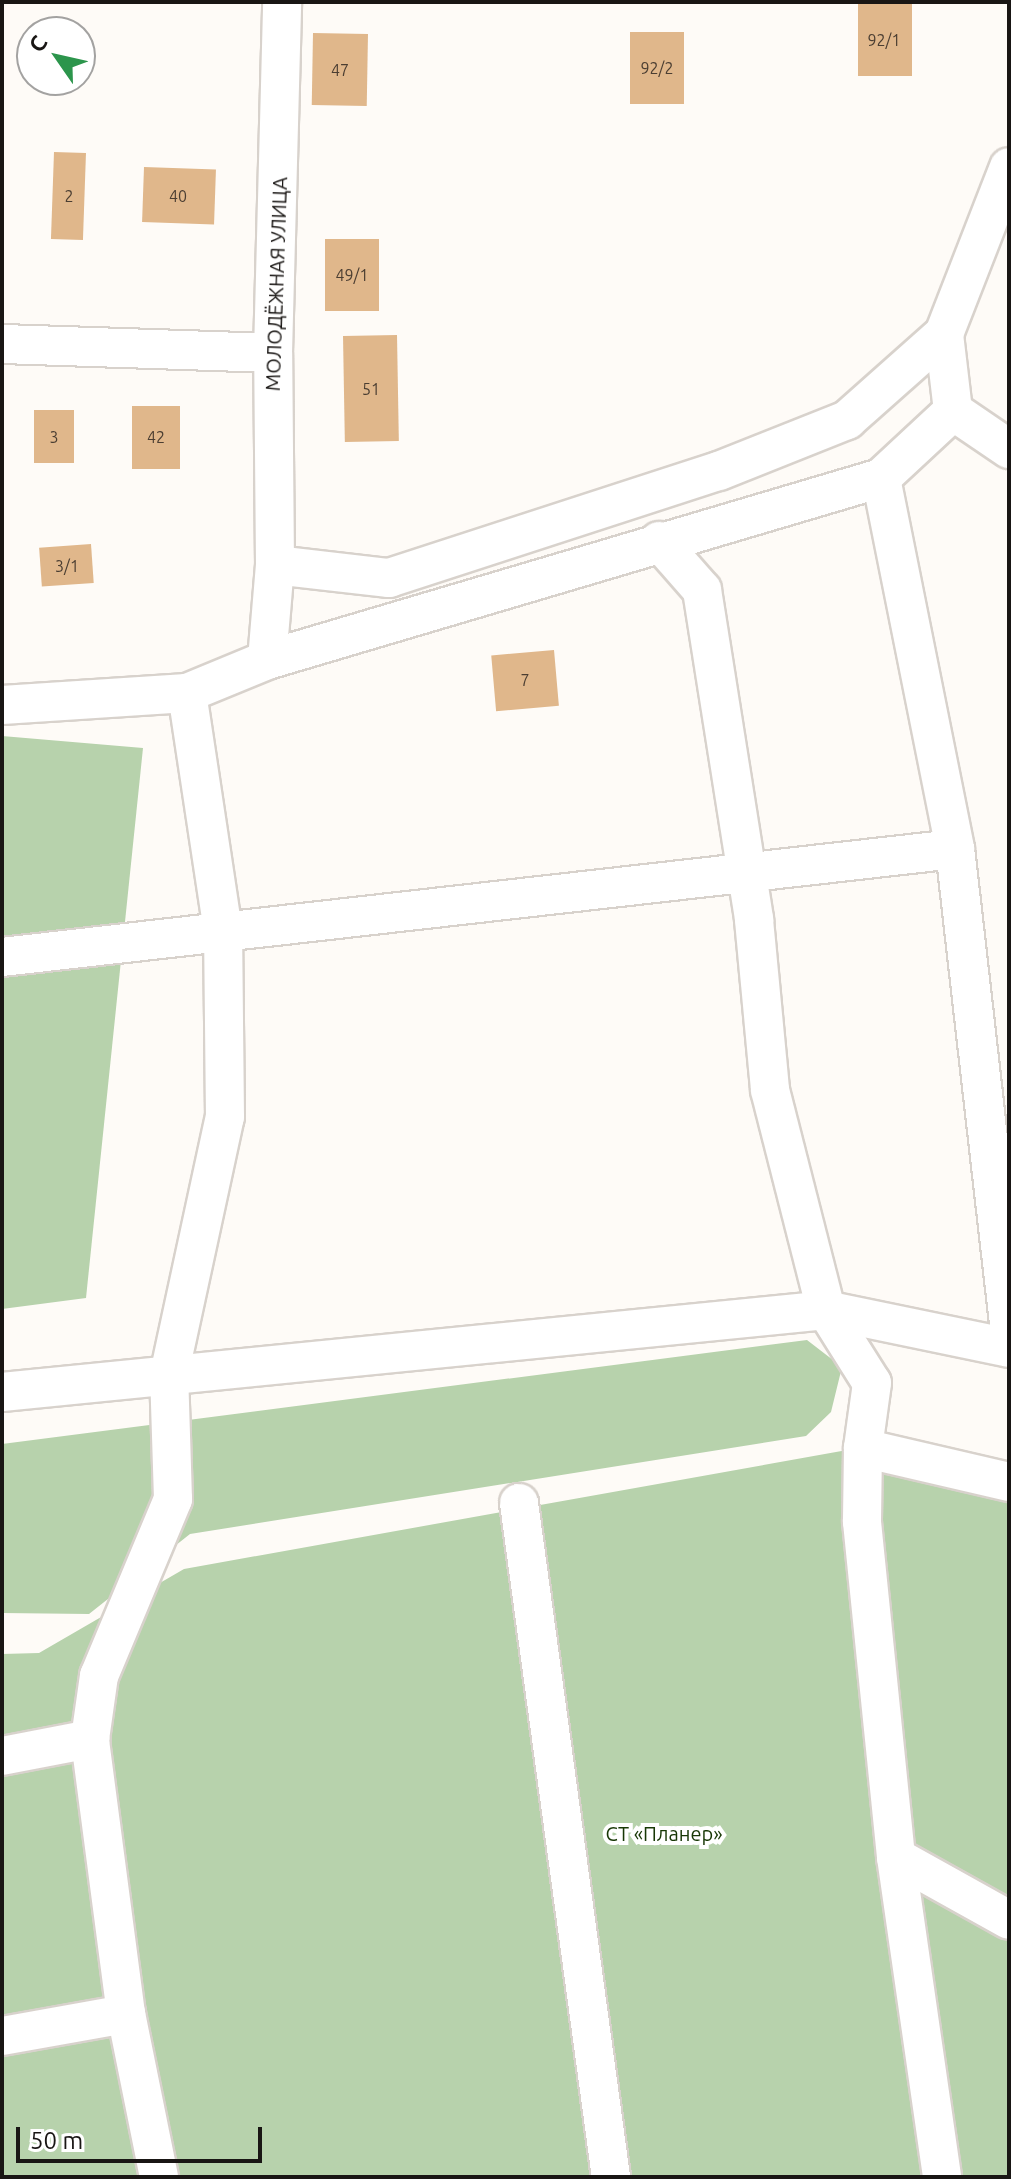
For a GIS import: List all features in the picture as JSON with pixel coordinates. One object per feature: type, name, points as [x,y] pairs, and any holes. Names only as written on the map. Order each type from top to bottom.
[{"type":"street","name":"МОЛОДЁЖНАЯ УЛИЦА","points":[[267,660],[275,565],[273,353],[282,2]]},
{"type":"street","points":[[275,565],[389,578],[719,471],[847,420],[944,334],[1009,167]]},
{"type":"street","points":[[944,334],[953,411],[1009,449]]},
{"type":"street","points":[[2,344],[273,353]]},
{"type":"street","points":[[2,705],[187,693],[267,660],[659,541],[881,478],[953,411]]},
{"type":"street","points":[[881,478],[955,849],[1009,1323]]},
{"type":"street","points":[[659,541],[702,590],[746,870],[770,1090],[826,1310],[872,1383],[863,1448],[862,1522],[896,1857],[942,2177]]},
{"type":"street","points":[[159,2177],[126,2014],[90,1739],[99,1676],[173,1499],[169,1375],[225,1117],[223,931],[187,693]]},
{"type":"street","points":[[2,957],[746,870],[955,849]]},
{"type":"street","points":[[2,1392],[826,1310],[1009,1348]]},
{"type":"street","points":[[863,1448],[1009,1482]]},
{"type":"street","points":[[519,1503],[611,2177]]},
{"type":"street","points":[[2,1756],[90,1739]]},
{"type":"street","points":[[896,1857],[1009,1920]]},
{"type":"street","points":[[2,2036],[126,2014]]},
{"type":"green space","points":[[2,736],[143,748],[86,1298],[2,1309]]},
{"type":"green space","points":[[807,1340],[842,1367],[831,1412],[806,1436],[190,1534],[89,1614],[2,1613],[2,1444]]},
{"type":"green space","name":"СТ «Планер»","points":[[903,1440],[1009,1463],[1009,2177],[2,2177],[2,1654],[39,1653],[184,1569]]},
{"type":"building","points":[[858,4],[912,4],[912,76],[858,76]]},
{"type":"building","points":[[630,32],[684,32],[684,104],[630,104]]},
{"type":"building","points":[[313,33],[368,34],[367,106],[312,105]]},
{"type":"building","points":[[54,152],[86,153],[83,240],[51,239]]},
{"type":"building","points":[[144,167],[216,170],[214,224],[142,222]]},
{"type":"building","points":[[325,239],[379,239],[379,311],[325,311]]},
{"type":"building","points":[[397,335],[399,441],[345,442],[343,336]]},
{"type":"building","points":[[132,406],[180,406],[180,469],[132,469]]},
{"type":"building","points":[[34,410],[74,410],[74,463],[34,463]]},
{"type":"building","points":[[91,544],[94,583],[42,587],[39,548]]},
{"type":"building","points":[[554,650],[559,706],[496,711],[491,655]]}]
